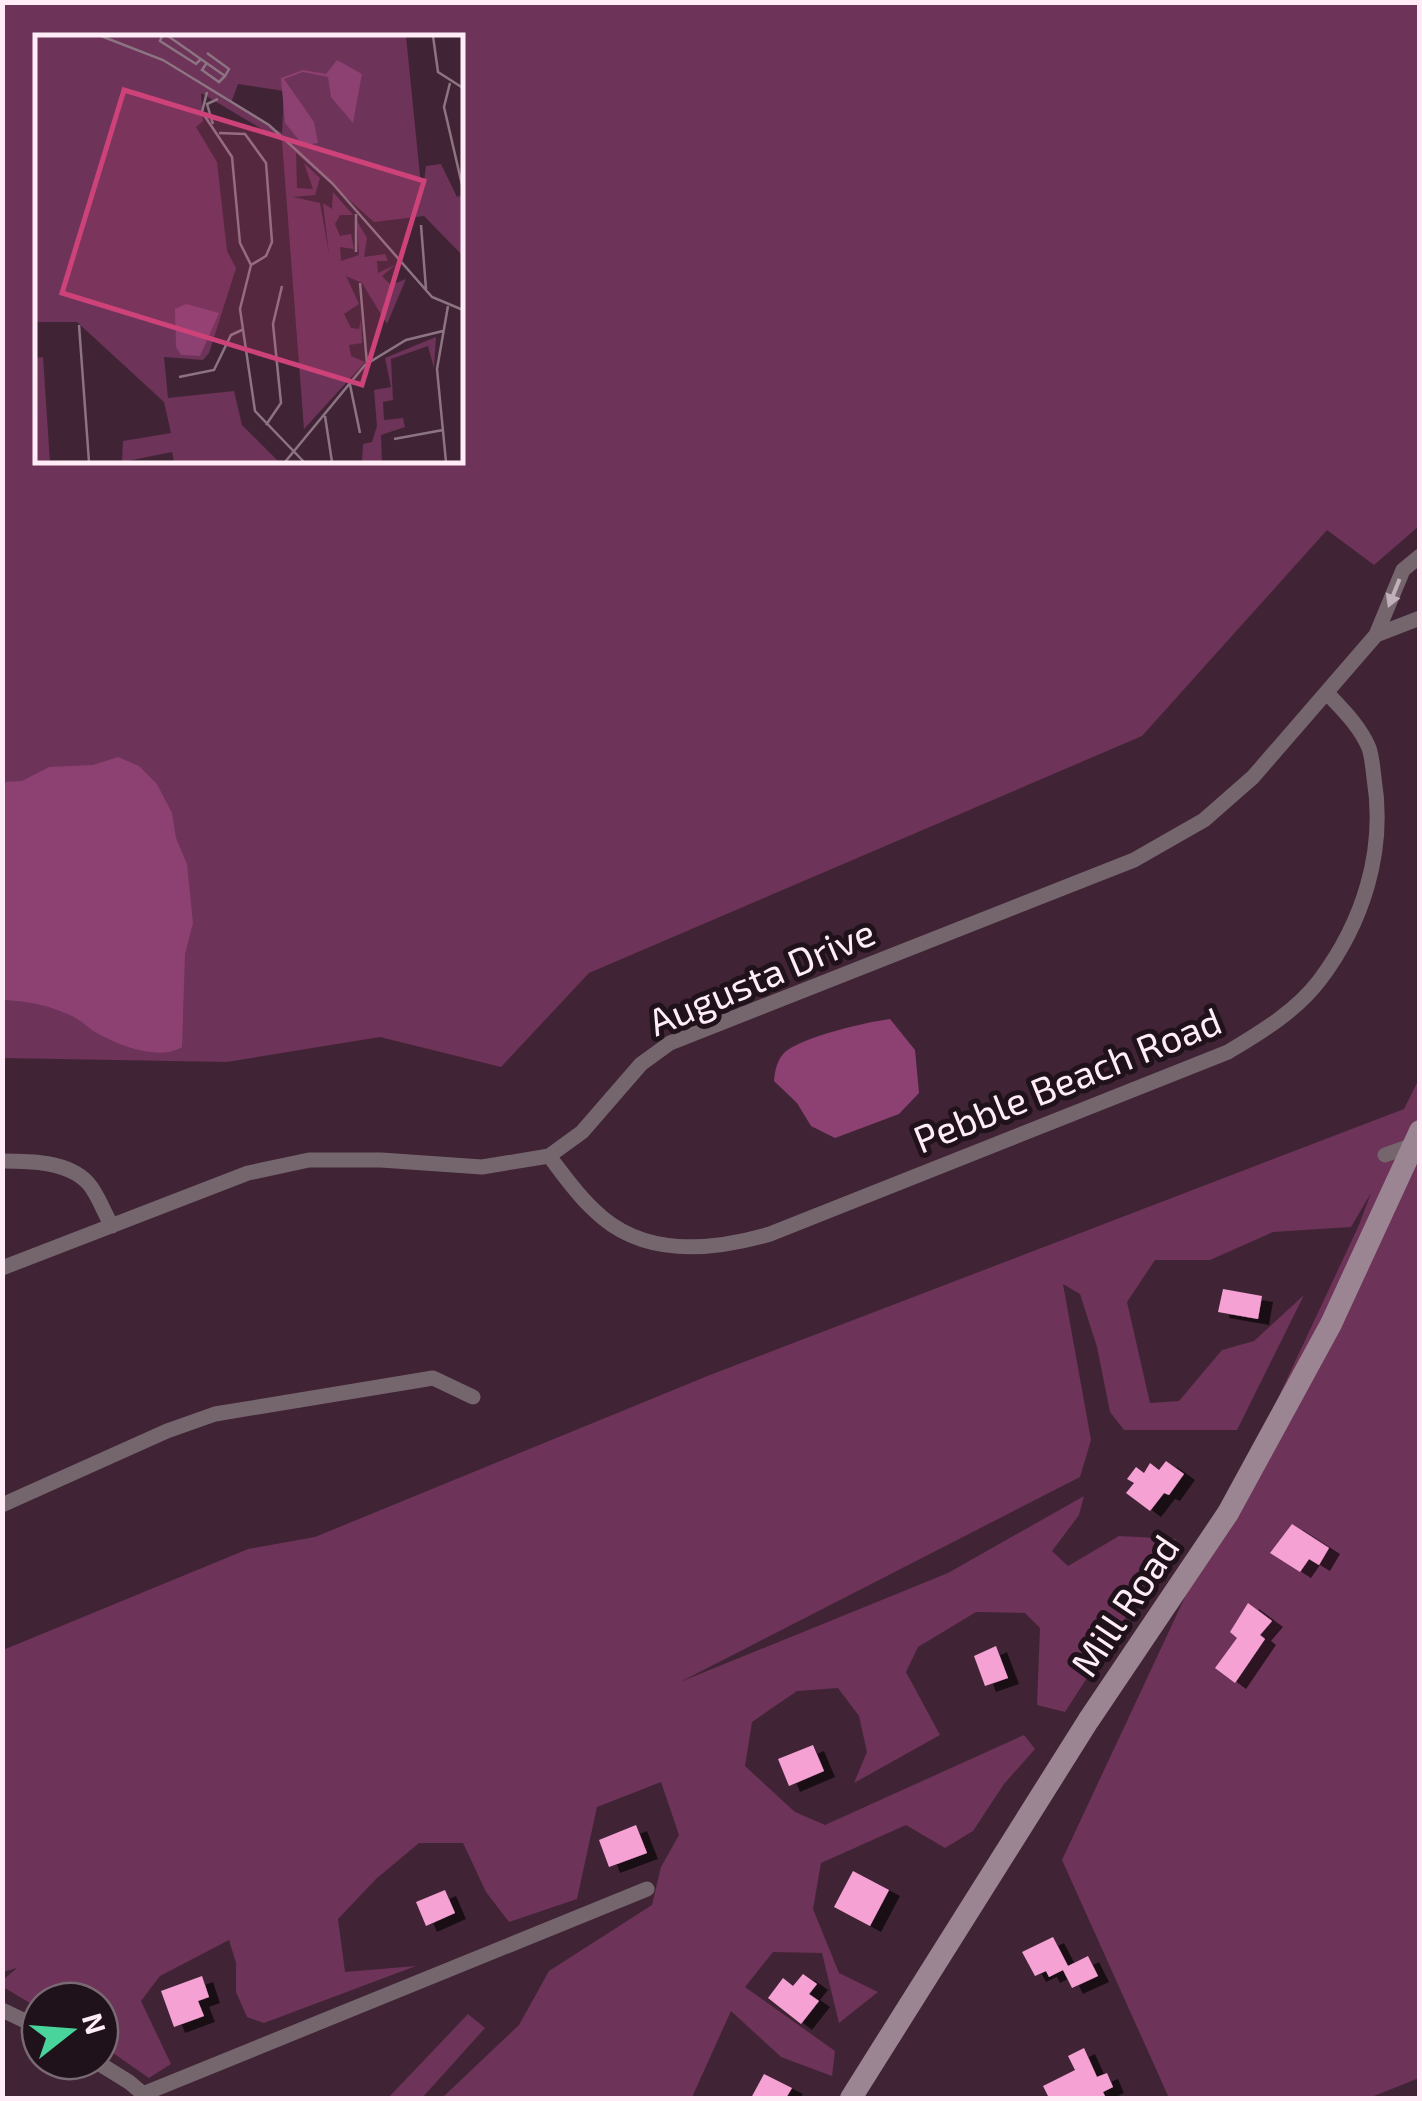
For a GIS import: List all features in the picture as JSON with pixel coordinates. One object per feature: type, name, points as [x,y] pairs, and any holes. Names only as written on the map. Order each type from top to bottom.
[{"type":"main road","name":"Mill Road","points":[[851,2098],[1088,1721],[1228,1513],[1331,1324],[1416,1138]]},
{"type":"street","name":"Augusta Drive","points":[[2,1268],[248,1173],[309,1160],[482,1167],[549,1156],[582,1132],[641,1064],[670,1043],[1134,860],[1204,820],[1254,777],[1376,635],[1403,570],[1420,556]]},
{"type":"street","name":"Augusta Drive","points":[[1376,635],[1420,618]]},
{"type":"street","name":"Pebble Beach Road","points":[[549,1156],[595,1212],[635,1237],[680,1249],[734,1244],[788,1227],[1228,1052],[1276,1023],[1318,983],[1352,928],[1374,865],[1377,795],[1370,749],[1348,714],[1327,693]]},
{"type":"street","points":[[1385,1155],[1416,1138]]},
{"type":"street","points":[[2,1160],[64,1168],[87,1182],[112,1226]]},
{"type":"street","points":[[2,1506],[167,1431],[215,1414],[434,1378],[474,1396]]},
{"type":"street","points":[[120,2076],[146,2096],[647,1888]]},
{"type":"shaded area","points":[[3,3],[1419,3],[1419,526],[1374,565],[1327,530],[1142,736],[589,973],[501,1067],[380,1037],[227,1062],[3,1058]]},
{"type":"shaded area","points":[[118,757],[139,766],[157,784],[172,813],[176,838],[187,864],[193,923],[185,954],[182,1047],[161,1053],[124,1045],[57,1010],[3,1000],[3,782],[22,781],[49,767],[93,765]]},
{"type":"shaded area","points":[[890,1019],[915,1050],[919,1093],[899,1114],[835,1138],[811,1126],[797,1103],[774,1081],[782,1055],[793,1046],[820,1036]]},
{"type":"shaded area","points":[[1419,1079],[1419,2078],[1369,2098],[1169,2098],[1062,1860],[1371,1193],[1351,1227],[1273,1232],[1210,1260],[1155,1260],[1127,1302],[1150,1403],[1179,1401],[1222,1350],[1254,1341],[1304,1295],[1237,1430],[1124,1430],[1110,1412],[1097,1347],[1080,1294],[1063,1284],[1091,1440],[1080,1477],[680,1682],[948,1573],[1084,1496],[1079,1515],[1052,1551],[1068,1566],[1119,1536],[1176,1539],[1065,1712],[1037,1705],[1040,1628],[1025,1613],[976,1612],[918,1647],[906,1672],[940,1735],[854,1783],[867,1752],[859,1716],[838,1688],[797,1691],[752,1722],[745,1766],[795,1812],[825,1825],[1024,1735],[1035,1749],[1004,1784],[973,1831],[945,1848],[906,1825],[821,1863],[813,1909],[839,1973],[878,1992],[839,2023],[822,1953],[773,1952],[745,1987],[835,2051],[832,2076],[781,2057],[731,2011],[694,2098],[442,2098],[519,2025],[549,1971],[652,1905],[661,1867],[679,1835],[661,1782],[597,1807],[577,1899],[509,1922],[486,1892],[463,1843],[419,1843],[376,1879],[338,1919],[345,1972],[416,1966],[264,2023],[247,2017],[236,1992],[236,1963],[229,1940],[160,1976],[141,2001],[171,2064],[149,2078],[120,2058],[120,1981],[20,1981],[20,1997],[3,1987],[3,1980],[17,1968],[3,1972],[3,1650],[248,1549],[315,1537],[710,1375],[1404,1109]]},
{"type":"shaded area","points":[[468,2014],[485,2028],[422,2098],[388,2098]]},
{"type":"building","points":[[1223,1289],[1262,1296],[1258,1319],[1218,1312]]},
{"type":"building","points":[[1166,1461],[1184,1474],[1169,1495],[1164,1493],[1150,1511],[1126,1493],[1134,1483],[1127,1479],[1136,1467],[1144,1473],[1150,1463],[1159,1470]]},
{"type":"building","points":[[1292,1524],[1329,1548],[1319,1565],[1309,1559],[1300,1572],[1270,1553]]},
{"type":"building","points":[[1248,1603],[1272,1621],[1260,1635],[1265,1639],[1235,1683],[1215,1668],[1237,1638],[1230,1632]]},
{"type":"building","points":[[996,1646],[1008,1678],[985,1686],[974,1656]]},
{"type":"building","points":[[813,1745],[824,1771],[789,1786],[778,1759]]},
{"type":"building","points":[[636,1825],[647,1853],[609,1867],[599,1840]]},
{"type":"building","points":[[853,1871],[889,1890],[870,1926],[834,1907]]},
{"type":"building","points":[[445,1890],[455,1913],[426,1926],[416,1902]]},
{"type":"building","points":[[1053,1937],[1068,1966],[1088,1956],[1098,1976],[1072,1988],[1063,1970],[1049,1977],[1046,1971],[1035,1976],[1022,1952]]},
{"type":"building","points":[[803,1974],[817,1984],[809,1994],[819,2001],[801,2024],[768,1998],[783,1978],[793,1986]]},
{"type":"building","points":[[202,1976],[209,1997],[198,2001],[204,2016],[174,2027],[161,1991]]},
{"type":"building","points":[[1084,2048],[1097,2077],[1107,2073],[1113,2087],[1103,2092],[1106,2098],[1049,2098],[1043,2086],[1075,2070],[1068,2056]]},
{"type":"building","points":[[764,2074],[792,2088],[786,2098],[751,2098]]}]
